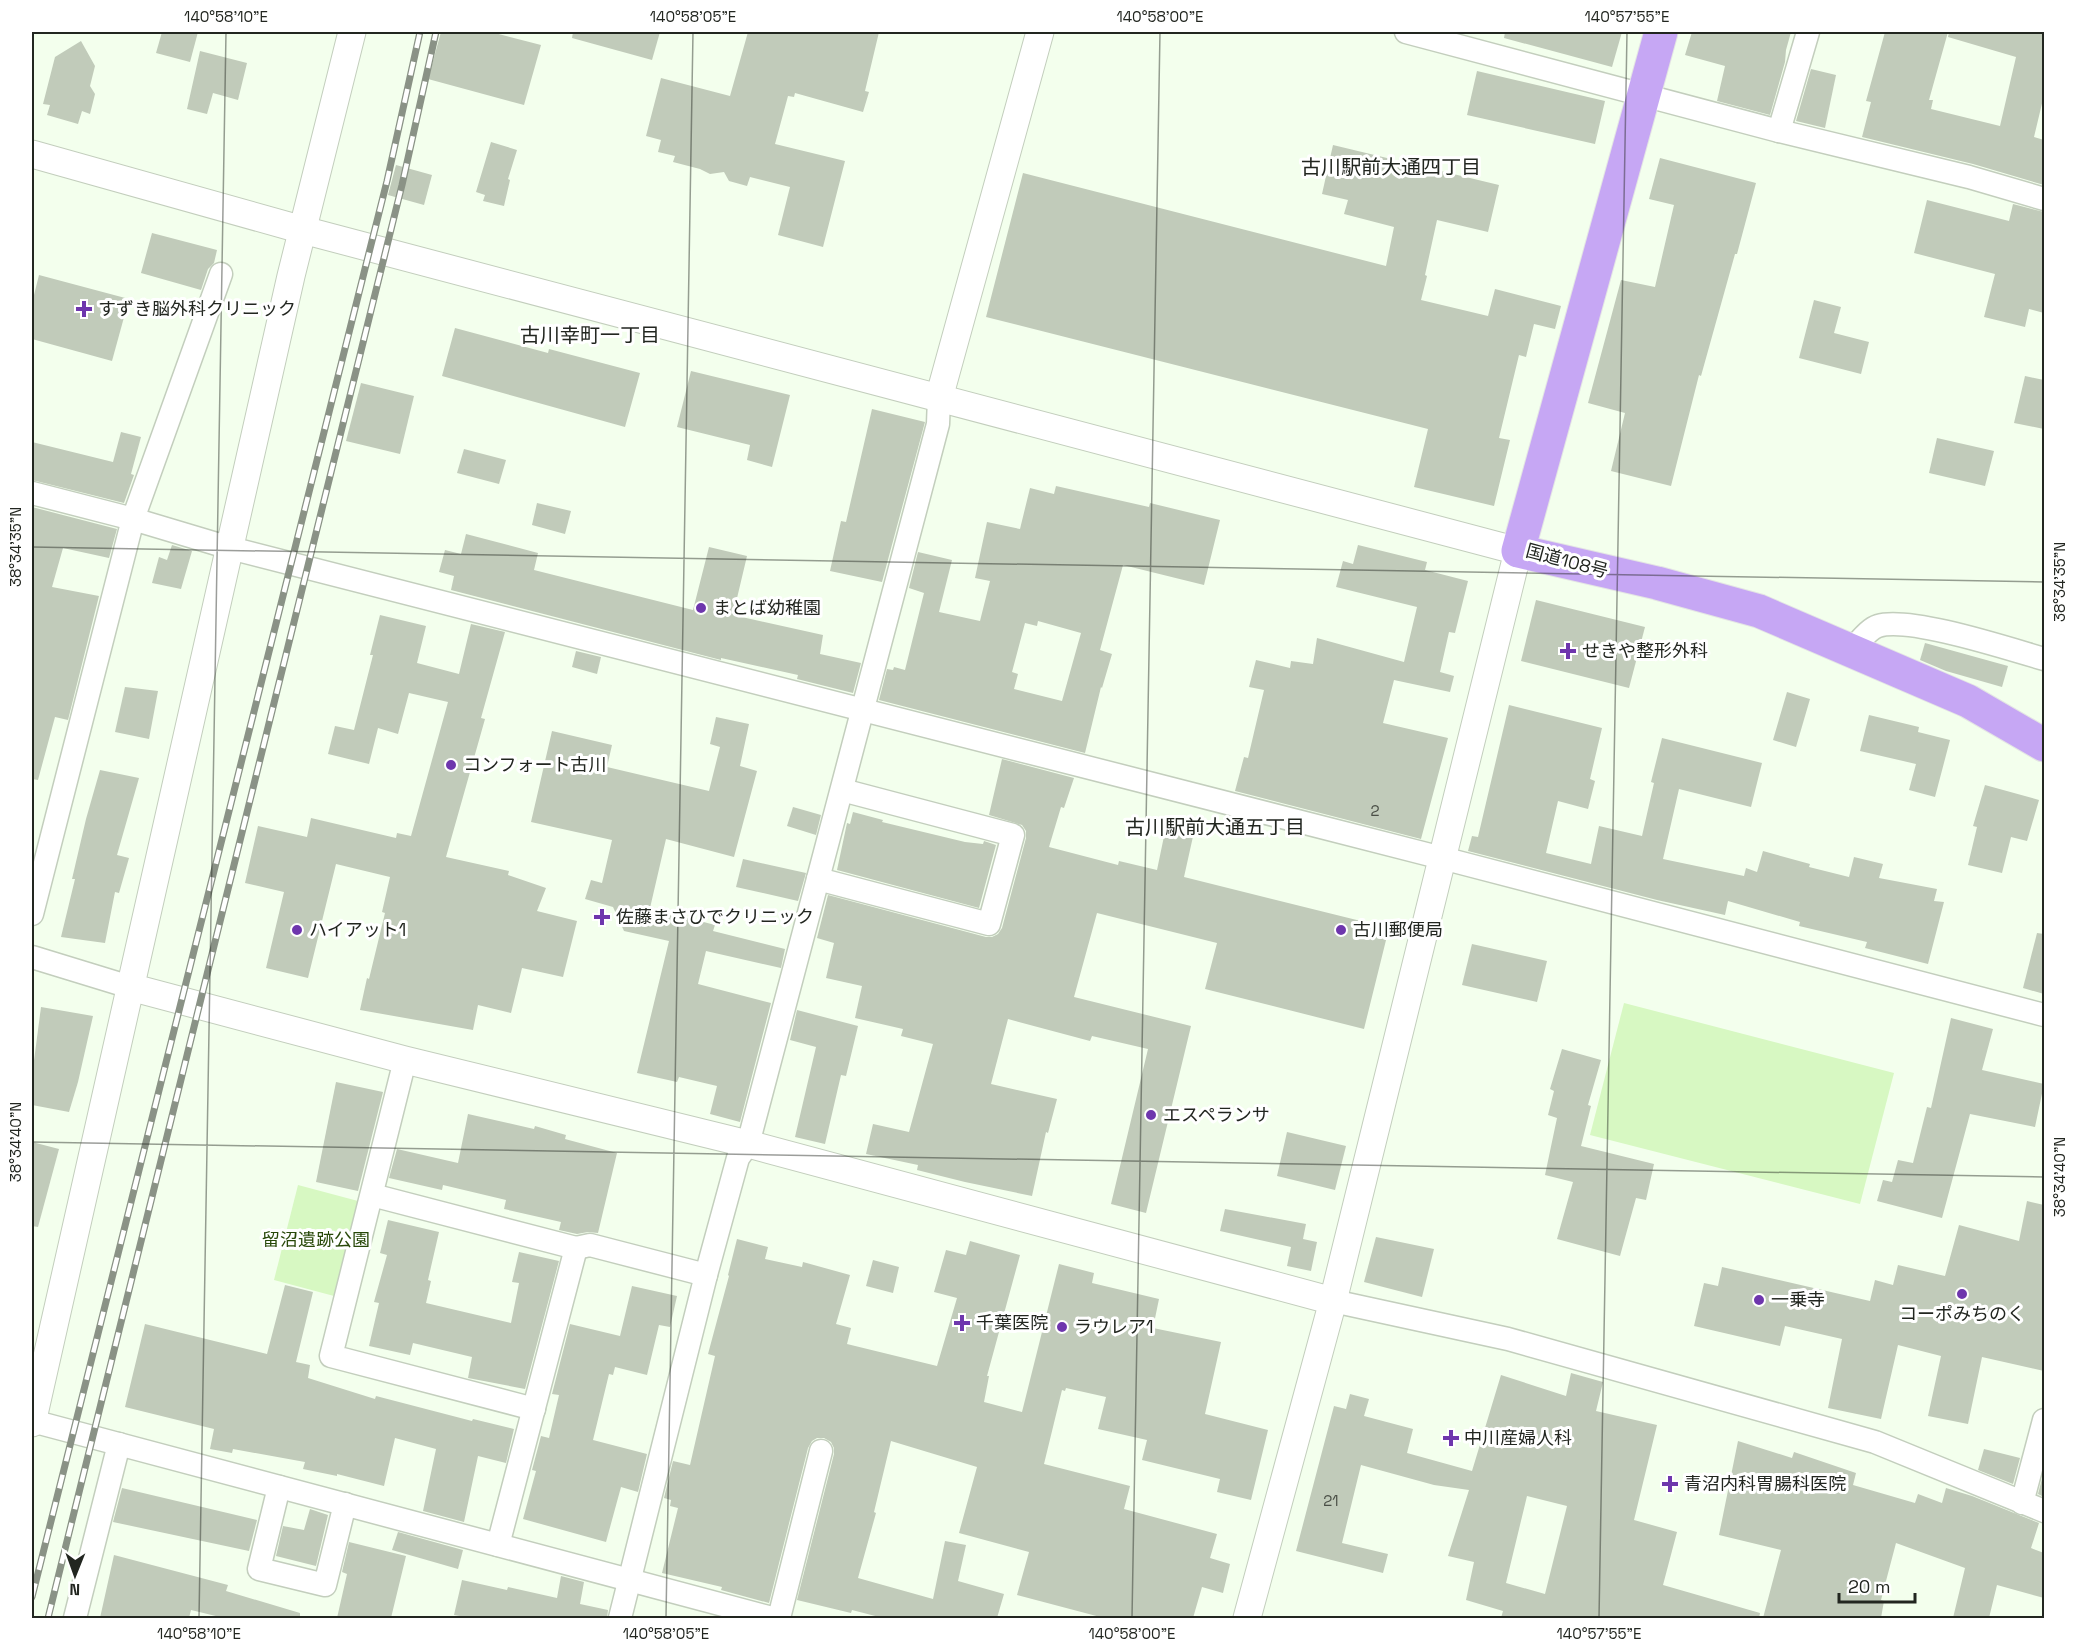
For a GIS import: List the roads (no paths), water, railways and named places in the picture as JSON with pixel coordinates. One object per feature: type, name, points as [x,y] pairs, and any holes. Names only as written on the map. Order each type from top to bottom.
[{"type":"highway","name":"国道108号","points":[[1661,32],[1518,551],[1657,583],[1759,611],[1968,701],[2044,745]]},
{"type":"street","points":[[352,32],[303,230],[32,1422],[772,1618]]},
{"type":"street","points":[[620,1618],[706,1275],[738,1158],[748,1144],[938,424],[939,398],[1040,32]]},
{"type":"street","points":[[1406,32],[1779,131],[1969,177],[2044,199]]},
{"type":"street","points":[[1779,131],[1808,32]]},
{"type":"street","points":[[32,154],[303,230],[1518,551],[1332,1301],[1247,1618]]},
{"type":"street","points":[[32,914],[133,519],[221,274]]},
{"type":"street","points":[[32,493],[133,519],[230,548],[1442,858],[2044,1015]]},
{"type":"street","points":[[1850,651],[1876,627],[1891,624],[1917,626],[2044,659]]},
{"type":"street","points":[[818,879],[989,924],[992,913],[1013,835],[842,790]]},
{"type":"street","points":[[32,957],[130,987],[405,1060],[748,1144],[1332,1301],[1508,1339],[1875,1442],[2044,1511]]},
{"type":"street","points":[[405,1060],[332,1356],[534,1409]]},
{"type":"street","points":[[372,1195],[576,1248],[590,1245],[706,1275]]},
{"type":"street","points":[[498,1545],[576,1248]]},
{"type":"street","points":[[2022,1503],[2044,1420]]},
{"type":"street","points":[[75,1618],[119,1444]]},
{"type":"street","points":[[779,1618],[821,1451]]},
{"type":"street","points":[[279,1487],[259,1569],[325,1585],[345,1504]]},
{"type":"railway","points":[[32,1597],[387,181],[420,32]]},
{"type":"railway","points":[[48,1618],[402,185],[436,32]]},
{"type":"place","name":"すずき脳外科クリニック","points":[[84,309]]},
{"type":"place","name":"まとば幼稚園","points":[[701,608]]},
{"type":"place","name":"せきや整形外科","points":[[1568,651]]},
{"type":"place","name":"コンフォート古川","points":[[451,765]]},
{"type":"place","name":"佐藤まさひでクリニック","points":[[602,917]]},
{"type":"place","name":"ハイアット1","points":[[297,930]]},
{"type":"place","name":"古川郵便局","points":[[1341,930]]},
{"type":"place","name":"エスペランサ","points":[[1151,1115]]},
{"type":"place","name":"コーポみちのく","points":[[1962,1294]]},
{"type":"place","name":"一乗寺","points":[[1759,1300]]},
{"type":"place","name":"千葉医院","points":[[962,1323]]},
{"type":"place","name":"ラウレア1","points":[[1062,1327]]},
{"type":"place","name":"中川産婦人科","points":[[1451,1438]]},
{"type":"place","name":"青沼内科胃腸科医院","points":[[1670,1484]]},
{"type":"district","name":"古川駅前大通四丁目","points":[[1391,167]]},
{"type":"district","name":"古川幸町一丁目","points":[[590,335]]},
{"type":"district","name":"古川駅前大通五丁目","points":[[1215,827]]},
{"type":"park label","name":"留沼遺跡公園","points":[[316,1240]]}]
